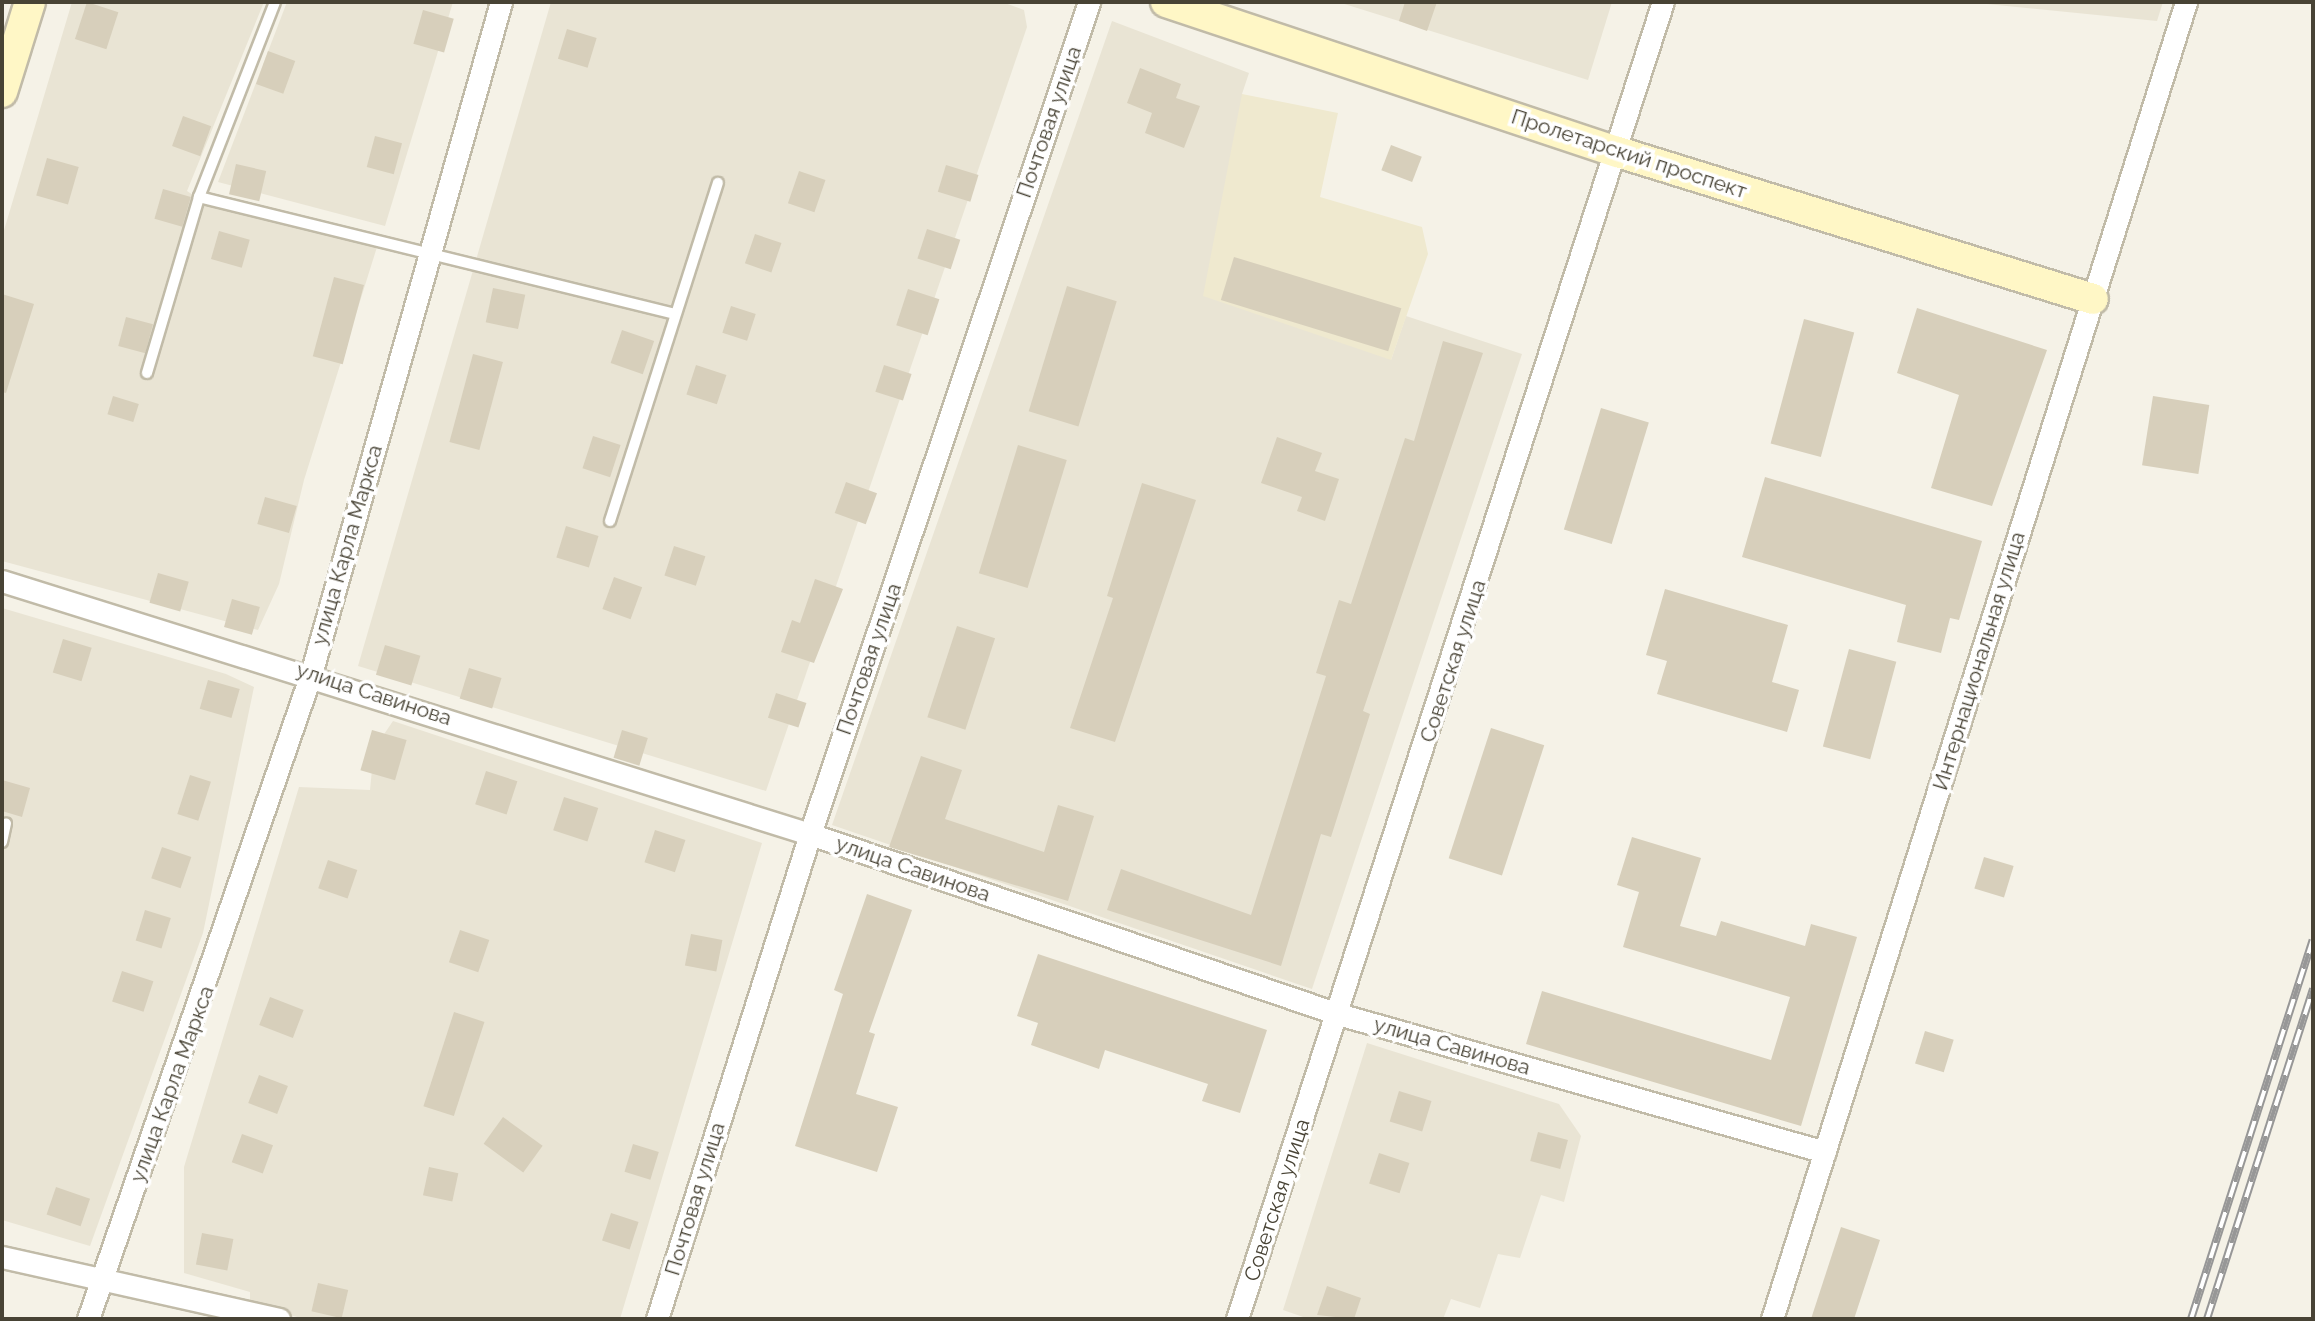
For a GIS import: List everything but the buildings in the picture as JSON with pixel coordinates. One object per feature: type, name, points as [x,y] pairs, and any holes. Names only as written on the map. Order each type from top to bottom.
[{"type":"street","points":[[2,92],[30,2]]},
{"type":"street","name":"улица Карла Маркса","points":[[88,1319],[311,674],[501,2]]},
{"type":"street","name":"Почтовая улица","points":[[657,1319],[810,834],[1089,2]]},
{"type":"street","name":"Пролетарский проспект","points":[[1166,2],[1618,152],[2093,299]]},
{"type":"street","name":"Советская улица","points":[[1237,1319],[1618,152],[1663,2]]},
{"type":"street","name":"Интернациональная улица","points":[[1772,1319],[2186,2]]},
{"type":"street","name":"улица Савинова","points":[[2,581],[311,674],[810,834],[1338,1014],[1825,1152]]},
{"type":"street","points":[[2,1257],[279,1319]]},
{"type":"lane","points":[[147,373],[199,197],[275,2]]},
{"type":"lane","points":[[610,522],[718,183]]},
{"type":"lane","points":[[199,197],[675,314]]},
{"type":"lane","points":[[2,842],[6,823]]},
{"type":"shaded area","points":[[72,2],[264,2],[187,191],[207,204],[377,247],[304,480],[279,584],[258,630],[2,561],[2,237]]},
{"type":"shaded area","points":[[287,2],[453,2],[385,226],[218,182]]},
{"type":"shaded area","points":[[551,2],[1002,2],[1024,10],[1027,27],[766,791],[358,666]]},
{"type":"shaded area","points":[[1338,2],[1612,2],[1588,80]]},
{"type":"shaded area","points":[[1967,2],[2163,2],[2157,21]]},
{"type":"shaded area","points":[[1112,21],[1249,73],[1242,94],[1391,360],[1406,316],[1522,354],[1312,989],[832,825]]},
{"type":"shaded area","points":[[1242,94],[1338,113],[1320,197],[1422,227],[1428,254],[1391,360],[1203,296]]},
{"type":"shaded area","points":[[2,608],[226,674],[254,687],[203,933],[90,1246],[2,1220]]},
{"type":"shaded area","points":[[393,721],[762,843],[620,1319],[305,1319],[250,1305],[250,1292],[184,1273],[184,1167],[299,787],[370,790],[374,749]]},
{"type":"shaded area","points":[[1367,1043],[1559,1104],[1581,1136],[1564,1202],[1541,1195],[1520,1258],[1498,1254],[1480,1308],[1451,1299],[1443,1319],[1309,1319],[1283,1310]]},
{"type":"railway","points":[[2191,1319],[2313,940]]},
{"type":"railway","points":[[2207,1319],[2313,989]]}]
